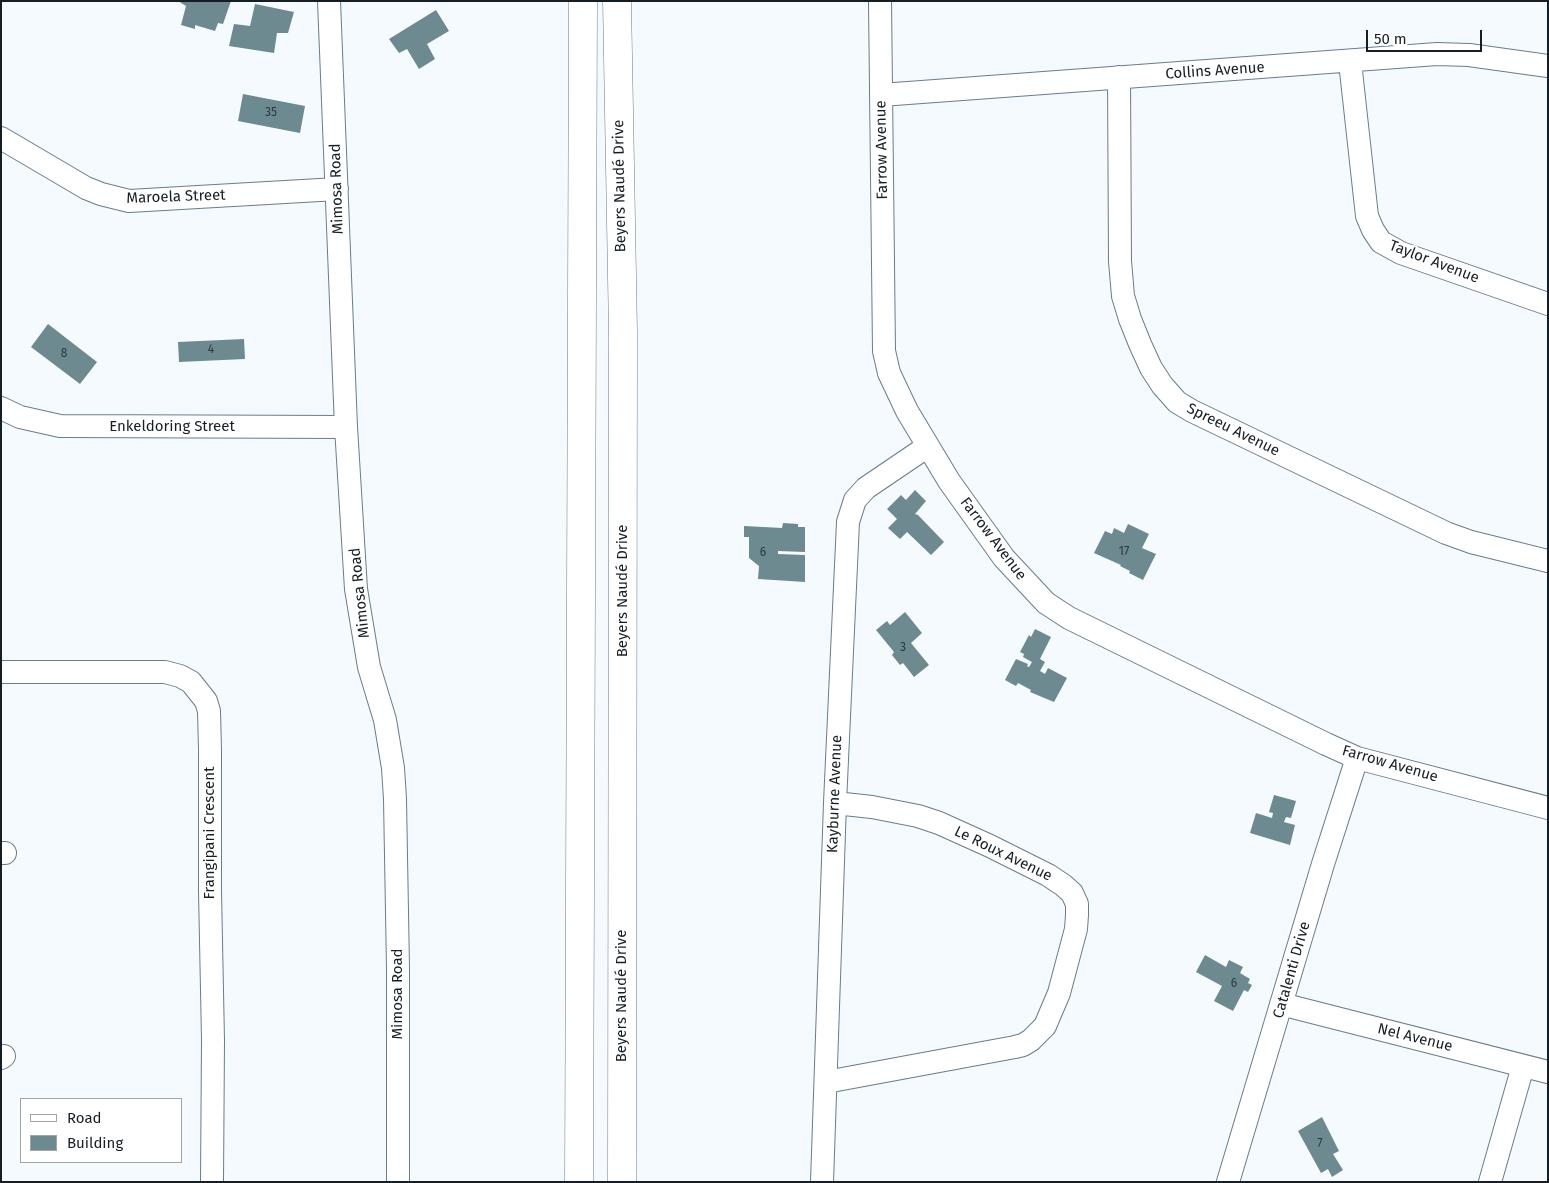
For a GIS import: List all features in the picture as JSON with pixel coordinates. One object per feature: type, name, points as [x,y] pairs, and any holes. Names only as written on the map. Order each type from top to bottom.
[{"type":"main road","points":[[579,1182],[583,1]]},
{"type":"main road","name":"Beyers Naudé Drive","points":[[617,1],[623,332],[622,1182]]},
{"type":"street","name":"Mimosa Road","points":[[329,1],[346,427],[356,589],[369,666],[385,720],[395,792],[398,969],[398,1182]]},
{"type":"street","name":"Farrow Avenue","points":[[880,1],[884,351],[889,372],[907,411],[949,481],[1004,558],[1046,603],[1069,618],[1357,758],[1548,808]]},
{"type":"street","name":"Collins Avenue","points":[[881,96],[1437,54],[1469,55],[1548,66]]},
{"type":"street","name":"Taylor Avenue","points":[[1350,62],[1367,216],[1381,242],[1401,253],[1548,304]]},
{"type":"street","name":"Spreeu Avenue","points":[[1118,77],[1120,261],[1123,296],[1130,319],[1151,368],[1162,385],[1177,402],[1192,411],[1446,533],[1470,542],[1548,561]]},
{"type":"street","name":"Maroela Street","points":[[1,138],[86,188],[101,194],[130,201],[337,189]]},
{"type":"street","name":"Enkeldoring Street","points":[[1,408],[20,417],[60,426],[346,427]]},
{"type":"street","name":"Kayburne Avenue","points":[[822,1182],[835,803],[848,522],[855,500],[866,488],[928,446]]},
{"type":"street","name":"Frangipani Crescent","points":[[1,672],[165,672],[180,676],[191,682],[206,701],[209,711],[210,750],[213,1040],[212,1182]]},
{"type":"street","name":"Catalenti Drive","points":[[1228,1182],[1357,758]]},
{"type":"street","name":"Le Roux Avenue","points":[[826,1082],[1014,1047],[1023,1045],[1031,1040],[1045,1026],[1059,993],[1076,929],[1077,915],[1077,904],[1072,893],[1063,885],[1048,875],[990,846],[918,816],[872,807],[835,803]]},
{"type":"street","name":"Nel Avenue","points":[[1281,1004],[1548,1072]]},
{"type":"street","points":[[1490,1182],[1523,1066]]},
{"type":"building","points":[[178,1],[231,1],[223,24],[218,23],[215,31],[195,25],[195,29],[181,25],[186,6]]},
{"type":"building","points":[[255,4],[294,12],[288,33],[277,33],[274,53],[229,46],[234,24],[250,26]]},
{"type":"building","points":[[436,10],[449,31],[427,44],[435,59],[419,69],[407,49],[399,53],[389,39]]},
{"type":"building","points":[[243,94],[305,106],[300,133],[238,121]]},
{"type":"building","points":[[48,324],[97,362],[80,384],[31,347]]},
{"type":"building","points":[[244,339],[245,359],[179,362],[178,342]]},
{"type":"building","points":[[915,490],[926,501],[915,514],[944,542],[931,555],[907,532],[900,539],[888,528],[897,519],[887,509],[901,495],[906,500]]},
{"type":"building","points":[[783,523],[798,524],[798,527],[805,527],[805,552],[778,551],[778,554],[805,555],[805,582],[758,579],[759,566],[749,558],[749,537],[744,537],[744,526],[782,528]]},
{"type":"building","points":[[1128,524],[1149,534],[1142,548],[1156,554],[1143,580],[1129,573],[1130,571],[1121,565],[1094,553],[1105,531],[1112,534],[1114,528],[1124,533]]},
{"type":"building","points":[[905,612],[922,633],[911,643],[929,665],[914,677],[903,663],[900,665],[892,655],[894,652],[876,630],[887,621],[890,625]]},
{"type":"building","points":[[1035,629],[1051,637],[1040,659],[1045,662],[1040,671],[1045,674],[1048,668],[1067,678],[1054,702],[1030,692],[1031,690],[1018,683],[1016,686],[1005,680],[1016,659],[1028,664],[1027,666],[1029,667],[1032,662],[1023,657],[1024,654],[1020,652],[1029,635],[1031,637]]},
{"type":"building","points":[[1274,795],[1296,801],[1291,818],[1286,817],[1284,822],[1295,825],[1290,845],[1250,833],[1256,813],[1272,818],[1273,813],[1269,812]]},
{"type":"building","points":[[1205,955],[1226,967],[1229,960],[1243,967],[1240,973],[1250,979],[1248,983],[1252,985],[1248,992],[1244,990],[1233,1011],[1214,1001],[1222,986],[1196,972]]},
{"type":"building","points":[[1322,1117],[1339,1151],[1333,1154],[1343,1170],[1332,1177],[1328,1169],[1321,1173],[1298,1131]]}]
